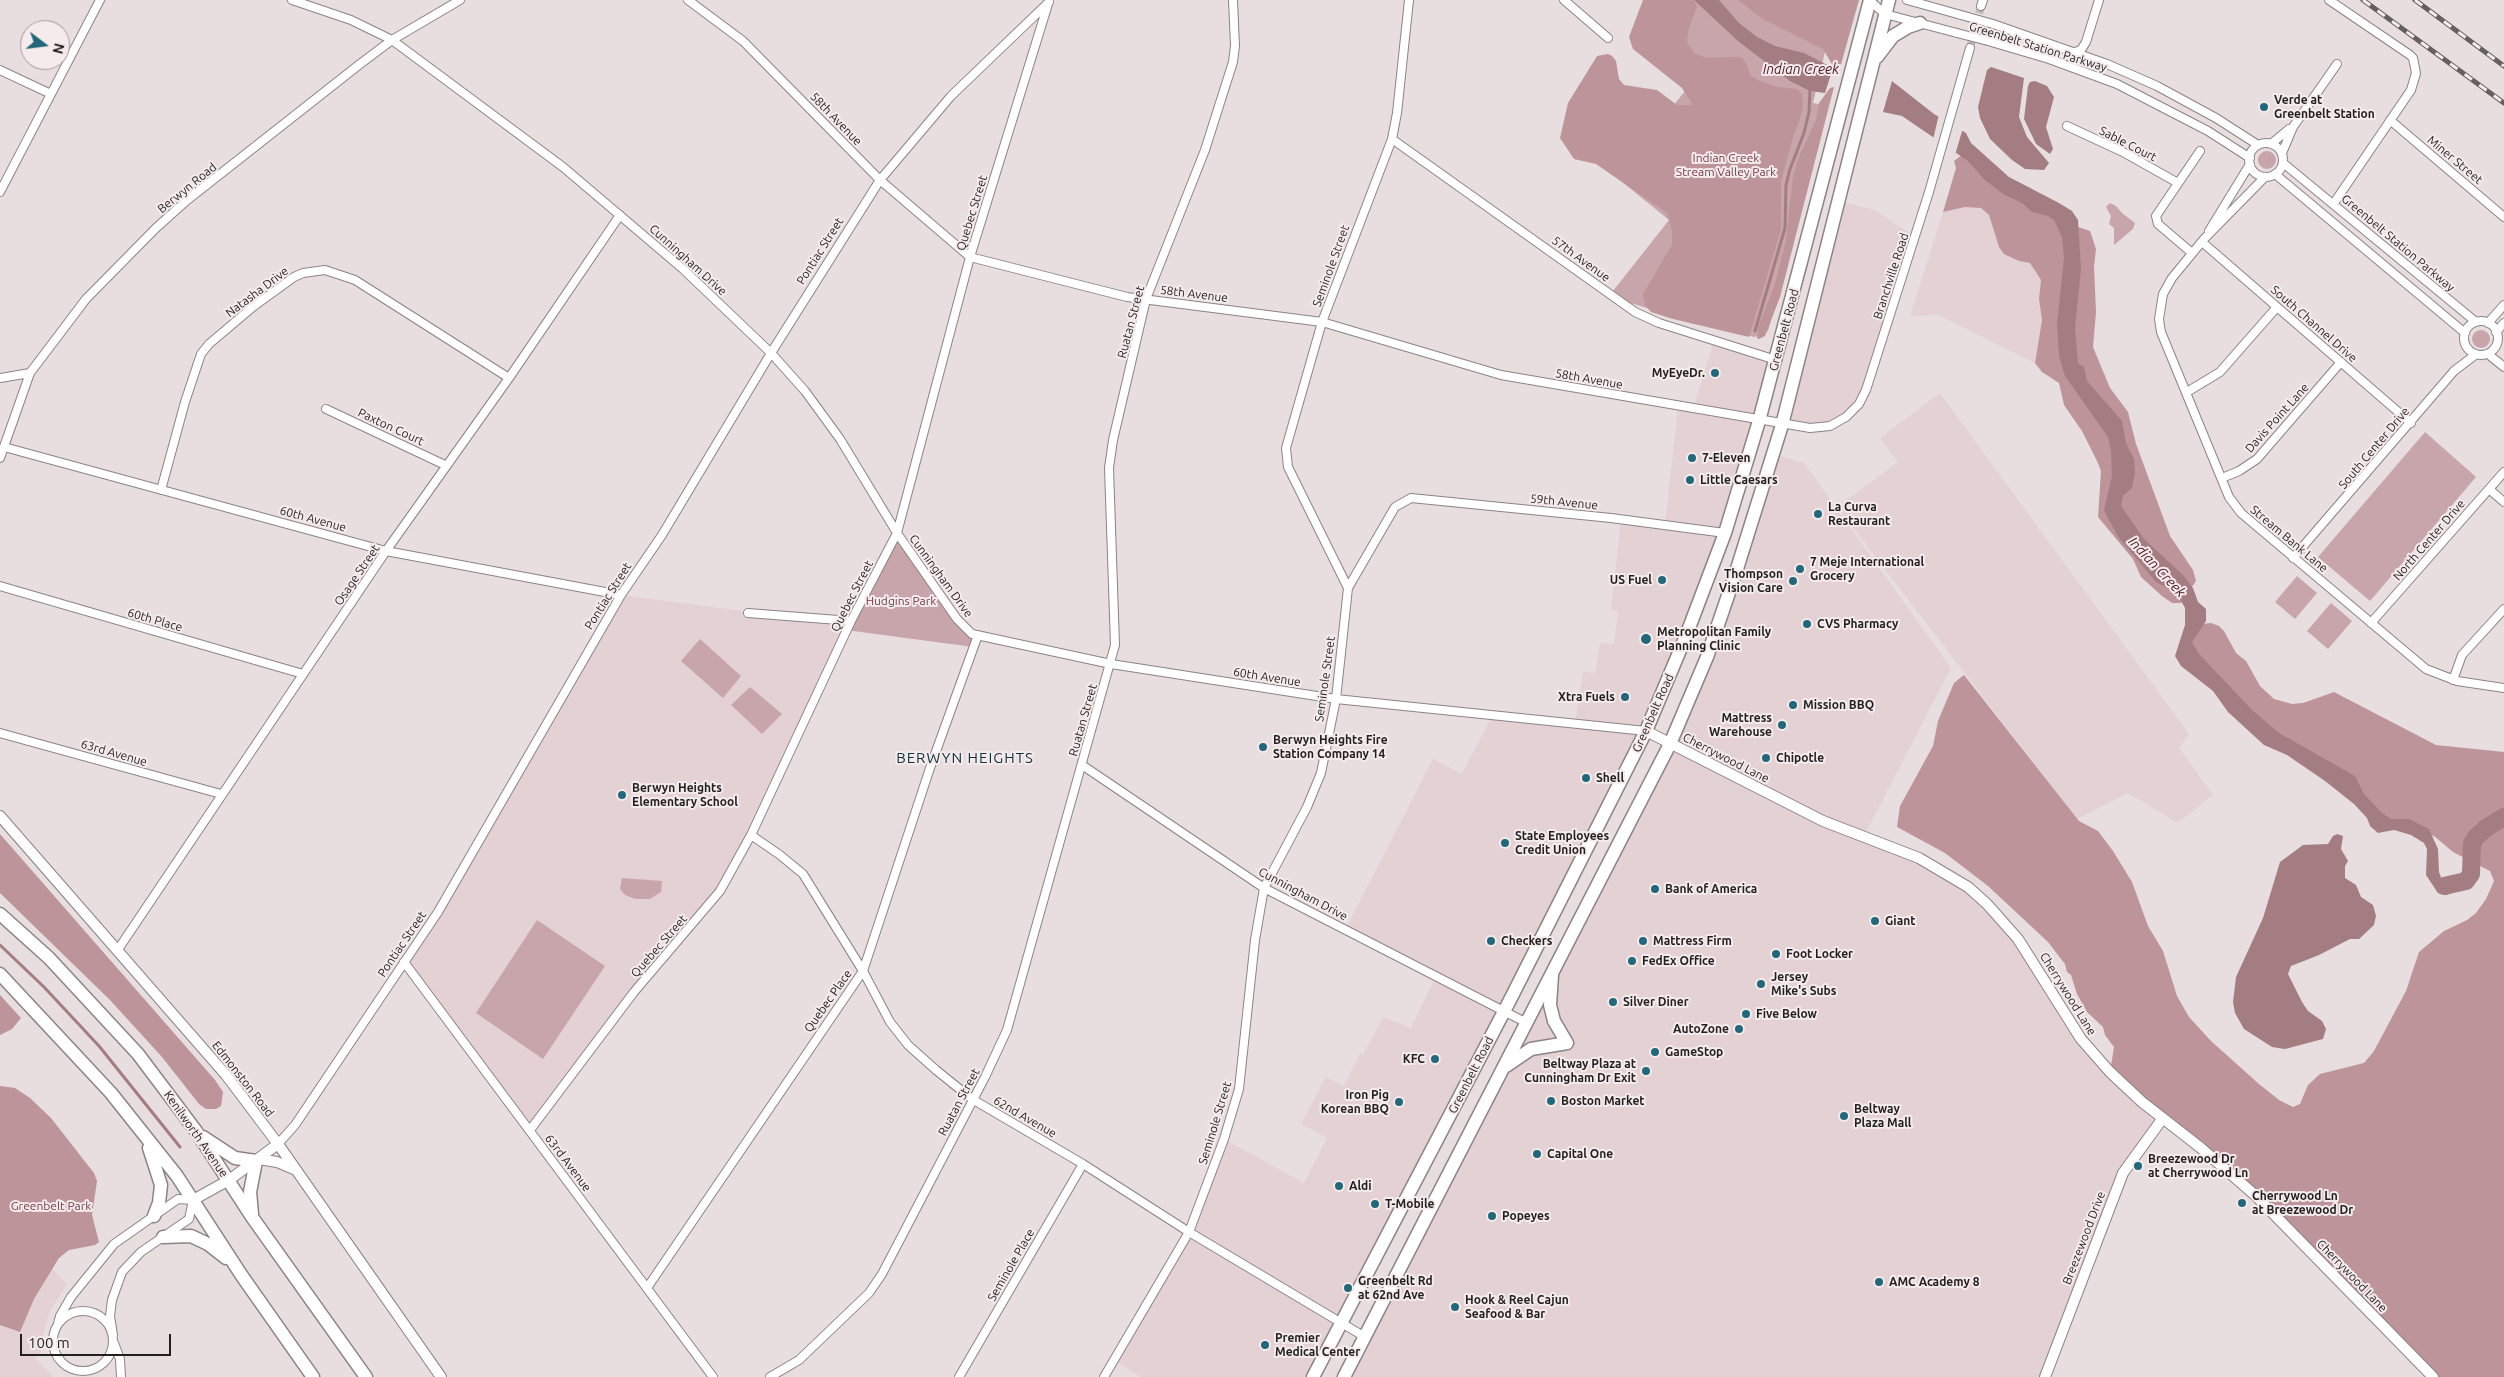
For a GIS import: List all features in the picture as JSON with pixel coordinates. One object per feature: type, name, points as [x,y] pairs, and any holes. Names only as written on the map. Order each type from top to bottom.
[{"type":"main road","name":"Greenbelt Road","points":[[1313,1377],[1504,1011],[1646,731],[1686,636],[1725,533],[1759,421],[1871,0]]},
{"type":"main road","name":"Greenbelt Road","points":[[1344,1377],[1525,1022],[1670,744],[1717,631],[1782,425],[1889,0]]},
{"type":"main road","points":[[1874,61],[1893,36],[1908,27],[1920,23]]},
{"type":"main road","name":"Kenilworth Avenue","points":[[0,914],[49,958],[138,1054],[196,1131],[252,1217],[366,1377]]},
{"type":"main road","points":[[1499,1073],[1518,1056],[1531,1048],[1567,1043],[1554,1021],[1550,1006],[1553,968]]},
{"type":"main road","points":[[0,974],[104,1086],[178,1176],[242,1276],[313,1377]]},
{"type":"main road","points":[[196,1131],[224,1153],[235,1158],[257,1160],[250,1192],[252,1217]]},
{"type":"main road","points":[[141,1132],[161,1179],[159,1203],[154,1216]]},
{"type":"main road","points":[[163,1237],[183,1235],[198,1239],[220,1252],[242,1276]]},
{"type":"street","points":[[0,192],[100,0]]},
{"type":"street","name":"Cunningham Drive","points":[[292,0],[351,20],[392,40],[563,167],[684,268],[771,353],[805,391],[840,438],[896,533],[957,619],[968,631],[978,635]]},
{"type":"street","name":"Berwyn Road","points":[[0,458],[30,373],[86,299],[171,214],[392,40],[460,0]]},
{"type":"street","name":"58th Avenue","points":[[688,0],[743,41],[880,180],[970,257],[1127,297],[1322,322],[1501,375],[1759,421]]},
{"type":"street","name":"Ruatan Street","points":[[770,1377],[799,1360],[869,1293],[882,1274],[1007,1030],[1111,664],[1115,634],[1110,468],[1113,440],[1146,299],[1205,150],[1226,88],[1235,46],[1233,0]]},
{"type":"street","name":"Seminole Street","points":[[1104,1377],[1189,1232],[1224,1139],[1239,1089],[1255,940],[1264,888],[1317,784],[1336,699],[1348,588],[1310,513],[1285,457],[1322,322],[1392,139],[1401,81],[1409,0]]},
{"type":"street","points":[[1564,0],[1608,38]]},
{"type":"street","name":"Greenbelt Station Parkway","points":[[1871,0],[1885,14],[2049,59],[2117,84],[2208,131],[2250,161]]},
{"type":"street","name":"Greenbelt Station Parkway","points":[[1907,0],[1993,24],[2075,52],[2157,86],[2216,118],[2258,145]]},
{"type":"street","points":[[2075,52],[2081,50],[2086,42],[2099,0]]},
{"type":"street","points":[[2328,0],[2413,58],[2416,66],[2415,82],[2334,203]]},
{"type":"street","name":"Pontiac Street","points":[[194,1200],[257,1160],[278,1144],[295,1125],[429,927],[464,869],[535,741],[621,596],[662,535],[771,353],[880,180],[951,96],[1048,1]]},
{"type":"street","name":"Quebec Street","points":[[530,1130],[634,992],[720,891],[751,835],[851,621],[896,533],[970,257],[1048,1]]},
{"type":"street","name":"Branchville Road","points":[[1759,421],[1810,428],[1830,426],[1852,412],[1863,398],[1952,117],[1970,48]]},
{"type":"street","points":[[2293,127],[2271,144],[2258,145],[2250,161],[2257,174],[2265,177],[2275,174],[2283,163],[2282,153],[2293,127],[2337,64]]},
{"type":"street","points":[[0,70],[50,94]]},
{"type":"street","name":"Miner Street","points":[[2390,120],[2504,217]]},
{"type":"street","name":"Sable Court","points":[[2067,126],[2123,152],[2178,183]]},
{"type":"street","name":"57th Avenue","points":[[1392,139],[1644,318],[1776,360]]},
{"type":"street","points":[[2271,144],[2282,153]]},
{"type":"street","points":[[2192,254],[2158,224],[2156,220],[2157,212],[2200,151]]},
{"type":"street","name":"Stream Bank Lane","points":[[2203,240],[2250,161]]},
{"type":"street","name":"Greenbelt Station Parkway","points":[[2283,163],[2334,203],[2476,322]]},
{"type":"street","name":"Greenbelt Station Parkway","points":[[2275,174],[2465,333]]},
{"type":"street","name":"Stream Bank Lane","points":[[2265,177],[2203,240],[2165,288],[2159,319],[2161,332],[2229,497],[2240,513],[2426,669],[2453,680],[2504,688]]},
{"type":"street","name":"Osage Street","points":[[117,951],[386,551],[445,465],[509,378],[620,215]]},
{"type":"street","name":"South Channel Drive","points":[[2203,240],[2277,307],[2411,422]]},
{"type":"street","name":"Natasha Drive","points":[[161,490],[187,395],[201,354],[209,344],[254,306],[294,277],[303,273],[325,270],[355,280],[509,378]]},
{"type":"street","points":[[2488,323],[2504,305]]},
{"type":"street","points":[[2187,392],[2220,372],[2277,307]]},
{"type":"street","points":[[2504,349],[2497,343],[2496,332],[2488,323],[2476,322],[2465,333],[2466,347],[2475,355],[2488,354],[2504,367]]},
{"type":"street","points":[[2496,332],[2504,323]]},
{"type":"street","points":[[2488,354],[2497,343]]},
{"type":"street","name":"South Center Drive","points":[[2293,558],[2454,371],[2475,355]]},
{"type":"street","name":"Davis Point Lane","points":[[2222,478],[2239,472],[2257,459],[2341,362]]},
{"type":"street","points":[[0,378],[30,373]]},
{"type":"street","name":"Paxton Court","points":[[326,409],[445,465]]},
{"type":"street","name":"60th Avenue","points":[[4,447],[386,551],[621,596]]},
{"type":"street","name":"North Center Drive","points":[[2371,624],[2504,472]]},
{"type":"street","points":[[2489,489],[2504,502]]},
{"type":"street","name":"59th Avenue","points":[[1348,588],[1395,507],[1402,502],[1418,497],[1725,533]]},
{"type":"street","name":"60th Place","points":[[0,586],[303,674]]},
{"type":"street","points":[[2453,680],[2462,655],[2504,609]]},
{"type":"street","points":[[748,613],[851,621]]},
{"type":"street","name":"60th Avenue","points":[[978,635],[1111,664],[1336,699],[1646,731]]},
{"type":"street","name":"Quebec Place","points":[[647,1288],[863,971],[936,751],[978,635]]},
{"type":"street","name":"Cherrywood Lane","points":[[1646,731],[1823,821],[1919,858],[1968,887],[1987,904],[2018,939],[2081,1039],[2126,1088],[2256,1196],[2433,1377]]},
{"type":"street","name":"63rd Avenue","points":[[0,733],[221,794]]},
{"type":"street","name":"Cunningham Drive","points":[[1082,765],[1264,888],[1525,1022]]},
{"type":"street","name":"Edmonston Road","points":[[0,816],[226,1075],[278,1144],[441,1377]]},
{"type":"street","name":"62nd Avenue","points":[[751,835],[803,874],[863,971],[899,1035],[936,1070],[972,1100],[1083,1164],[1189,1232],[1365,1337]]},
{"type":"street","name":"63rd Avenue","points":[[404,962],[713,1377]]},
{"type":"street","name":"Breezewood Drive","points":[[2045,1377],[2123,1173],[2163,1118]]},
{"type":"street","points":[[257,1160],[296,1170]]},
{"type":"street","name":"Seminole Place","points":[[959,1377],[1083,1164]]},
{"type":"street","points":[[178,1199],[194,1200],[189,1219],[134,1257],[122,1272],[112,1300],[110,1316],[113,1339],[109,1357],[103,1364],[90,1371],[78,1374],[63,1364],[56,1354],[53,1340],[60,1316],[71,1297],[104,1255],[126,1234],[178,1199]]},
{"type":"street","points":[[58,1324],[70,1314],[89,1312],[106,1321],[120,1359],[121,1377]]},
{"type":"shaded area","points":[[1838,201],[1875,210],[1915,237],[1863,398],[1830,426],[1782,425]]},
{"type":"shaded area","points":[[1965,207],[1981,208],[1989,215],[1999,247],[2019,261],[2030,263],[2041,280],[2039,299],[2042,320],[2035,363],[1938,315],[1910,316],[1943,212]]},
{"type":"shaded area","points":[[1714,340],[1776,360],[1759,421],[1646,731],[1313,1377],[1141,1377],[1113,1360],[1189,1232],[1224,1139],[1304,1183],[1327,1138],[1301,1124],[1326,1077],[1344,1086],[1360,1054],[1363,1055],[1383,1017],[1411,1028],[1436,976],[1345,930],[1433,759],[1462,774],[1493,714],[1575,723],[1583,672],[1595,673],[1600,643],[1614,644],[1618,611],[1611,610],[1621,519],[1665,524],[1678,407],[1693,409]]},
{"type":"shaded area","points":[[1940,393],[2189,734],[2179,748],[2213,795],[2178,823],[2128,793],[2077,819],[1837,507],[1898,462],[1880,438]]},
{"type":"shaded area","points":[[1773,454],[1804,463],[1951,668],[1864,836],[1936,866],[2005,922],[2081,1039],[2163,1118],[2138,1149],[2045,1377],[1344,1377],[1670,744]]},
{"type":"shaded area","points":[[621,595],[758,613],[851,621],[732,871],[530,1130],[404,962]]},
{"type":"shaded area","points":[[0,1215],[67,1284],[50,1311],[43,1334],[41,1352],[35,1358],[53,1377],[0,1377]]},
{"type":"green space","name":"Indian Creek Stream Valley Park","points":[[1643,0],[1693,0],[1697,6],[1688,31],[1687,43],[1695,54],[1707,58],[1741,57],[1747,65],[1750,75],[1758,80],[1777,87],[1797,89],[1802,94],[1803,108],[1781,181],[1781,229],[1749,337],[1651,312],[1645,305],[1643,294],[1672,245],[1672,230],[1667,213],[1596,164],[1574,159],[1560,138],[1568,103],[1597,56],[1608,54],[1612,56],[1616,61],[1619,79],[1624,85],[1657,90],[1677,105],[1693,105],[1682,88],[1633,49],[1629,37]]},
{"type":"green space","name":"Indian Creek Stream Valley Park","points":[[1646,0],[1857,0],[1841,56],[1825,52],[1813,103],[1828,106],[1768,331],[1755,337],[1717,329],[1627,302],[1613,291],[1669,220],[1616,177],[1689,86]]},
{"type":"green space","points":[[1738,0],[1859,0],[1840,68],[1833,66],[1823,49],[1763,19]]},
{"type":"green space","points":[[1834,87],[1780,297],[1765,336],[1759,339],[1757,338],[1758,328],[1775,284],[1786,240],[1793,176],[1798,159],[1816,120],[1819,103],[1830,88]]},
{"type":"green space","points":[[1967,151],[2060,221],[2090,231],[2096,249],[2094,266],[2096,312],[2093,347],[2110,388],[2128,412],[2136,444],[2170,536],[2193,570],[2196,581],[2181,603],[2172,603],[2141,577],[2133,559],[2098,517],[2101,471],[2097,461],[2082,431],[2064,405],[2059,383],[2042,372],[2035,363],[2042,320],[2039,299],[2041,280],[2030,263],[2019,261],[2004,254],[1999,247],[1989,215],[1981,208],[1965,207],[1943,212],[1956,168],[1954,161]]},
{"type":"green space","points":[[2267,151],[2275,156],[2276,160],[2271,168],[2267,169],[2259,164],[2258,160],[2263,152]]},
{"type":"green space","points":[[2110,203],[2135,223],[2133,229],[2114,245],[2114,228],[2109,224],[2111,216],[2106,207]]},
{"type":"green space","points":[[2481,330],[2487,333],[2490,339],[2487,345],[2481,348],[2475,345],[2472,339],[2475,333]]},
{"type":"green space","points":[[2425,432],[2476,477],[2370,601],[2318,557]]},
{"type":"green space","name":"Hudgins Park","points":[[897,533],[957,619],[978,635],[973,647],[846,630]]},
{"type":"green space","points":[[2297,576],[2317,593],[2295,619],[2275,602]]},
{"type":"green space","points":[[2331,603],[2352,621],[2328,649],[2307,631]]},
{"type":"green space","points":[[2211,623],[2219,626],[2224,631],[2236,653],[2246,661],[2260,686],[2274,699],[2292,704],[2303,703],[2334,692],[2436,745],[2504,752],[2504,1377],[2433,1377],[2256,1196],[2110,1072],[2114,1047],[2105,1035],[2103,1027],[2087,1012],[2077,994],[2065,964],[2048,942],[1988,886],[1945,853],[1897,827],[1900,806],[1933,746],[1938,721],[1954,683],[1964,675],[2079,821],[2098,831],[2113,851],[2132,882],[2148,926],[2163,951],[2177,996],[2189,1017],[2211,1041],[2259,1084],[2279,1100],[2293,1107],[2300,1104],[2308,1085],[2320,1074],[2364,1063],[2374,1051],[2406,991],[2419,952],[2444,931],[2467,920],[2476,913],[2486,899],[2494,881],[2490,871],[2453,852],[2434,836],[2381,819],[2303,757],[2184,654],[2201,624]]},
{"type":"green space","points":[[700,639],[741,676],[723,698],[681,661]]},
{"type":"green space","points":[[750,687],[782,714],[762,734],[731,705]]},
{"type":"green space","points":[[0,834],[215,1080],[223,1092],[221,1106],[216,1109],[206,1109],[199,1104],[162,1057],[110,1000],[0,893]]},
{"type":"green space","points":[[622,878],[662,881],[661,892],[650,899],[635,899],[625,895],[620,889]]},
{"type":"green space","points":[[537,920],[605,966],[543,1059],[476,1013]]},
{"type":"green space","points":[[0,995],[21,1018],[12,1029],[0,1035]]},
{"type":"green space","name":"Greenbelt Park","points":[[0,1086],[15,1088],[30,1098],[51,1118],[94,1173],[97,1181],[92,1215],[99,1242],[95,1245],[69,1250],[59,1258],[34,1299],[20,1332],[0,1325]]},
{"type":"water","name":"Indian Creek","points":[[1694,0],[1719,0],[1739,23],[1757,37],[1775,46],[1804,53],[1833,68],[1825,93],[1810,91],[1790,81],[1738,41]]},
{"type":"water","points":[[1991,67],[2024,78],[2019,117],[2027,137],[2049,163],[2044,170],[2025,169],[2012,160],[1990,139],[1980,118],[1978,107],[1987,70]]},
{"type":"water","points":[[1892,81],[1934,114],[1966,133],[1971,143],[2009,177],[2072,211],[2078,220],[2081,269],[2075,328],[2078,363],[2084,367],[2087,381],[2122,421],[2126,443],[2134,459],[2135,472],[2132,488],[2123,496],[2121,506],[2144,539],[2183,575],[2193,588],[2198,602],[2206,609],[2206,621],[2192,642],[2199,654],[2252,710],[2279,733],[2355,776],[2364,794],[2382,813],[2391,819],[2409,819],[2429,829],[2438,849],[2439,872],[2442,880],[2462,875],[2469,885],[2447,895],[2438,893],[2426,875],[2427,849],[2424,843],[2411,835],[2394,830],[2378,833],[2370,826],[2367,818],[2354,804],[2287,755],[2264,745],[2228,712],[2213,691],[2181,666],[2175,656],[2185,625],[2185,608],[2177,593],[2156,582],[2119,538],[2104,510],[2112,476],[2111,451],[2108,437],[2065,376],[2059,356],[2057,324],[2064,258],[2062,237],[2054,220],[2048,216],[2032,212],[2022,203],[2003,194],[1985,180],[1968,161],[1902,116],[1883,112]]},
{"type":"water","points":[[2035,81],[2047,86],[2054,97],[2046,127],[2053,149],[2050,154],[2036,144],[2024,119],[2028,86],[2030,82]]},
{"type":"water","points":[[2337,834],[2343,836],[2341,849],[2348,861],[2345,866],[2345,878],[2356,885],[2361,897],[2373,905],[2376,916],[2374,925],[2359,939],[2350,939],[2319,955],[2291,966],[2288,974],[2302,1002],[2308,1011],[2322,1021],[2326,1029],[2323,1039],[2285,1049],[2272,1047],[2244,1029],[2235,1013],[2233,1002],[2236,977],[2263,918],[2280,862],[2303,845],[2328,844],[2333,836]]},
{"type":"pier","points":[[1939,114],[1963,128],[1955,155],[1933,140]]},
{"type":"waterway","points":[[1755,331],[1785,228],[1786,185],[1804,133],[1809,112],[1810,87]]},
{"type":"waterway","name":"Indian Creek","points":[[2444,886],[2466,881],[2471,874],[2472,844],[2476,837],[2486,828],[2504,817]]},
{"type":"waterway","points":[[0,945],[44,987],[99,1046],[180,1147]]},
{"type":"tunnel","points":[[1970,48],[1981,6]]},
{"type":"railway","points":[[2363,0],[2504,103]]},
{"type":"railway","points":[[2415,0],[2504,66]]},
{"type":"place","name":"Verde at Greenbelt Station","points":[[2264,107]]},
{"type":"place","name":"MyEyeDr.","points":[[1715,373]]},
{"type":"place","name":"7-Eleven","points":[[1692,458]]},
{"type":"place","name":"Little Caesars","points":[[1690,480]]},
{"type":"place","name":"La Curva Restaurant","points":[[1818,514]]},
{"type":"place","name":"7 Meje International Grocery","points":[[1800,569]]},
{"type":"place","name":"US Fuel","points":[[1662,580]]},
{"type":"place","name":"Thompson Vision Care","points":[[1793,581]]},
{"type":"place","name":"CVS Pharmacy","points":[[1807,624]]},
{"type":"place","name":"Metropolitan Family Planning Clinic","points":[[1646,639]]},
{"type":"place","name":"Xtra Fuels","points":[[1625,697]]},
{"type":"place","name":"Mission BBQ","points":[[1793,705]]},
{"type":"place","name":"Mattress Warehouse","points":[[1782,725]]},
{"type":"place","name":"Berwyn Heights Fire Station Company 14","points":[[1263,747]]},
{"type":"place","name":"Chipotle","points":[[1766,758]]},
{"type":"place","name":"Shell","points":[[1586,778]]},
{"type":"place","name":"Berwyn Heights Elementary School","points":[[622,795]]},
{"type":"place","name":"State Employees Credit Union","points":[[1505,843]]},
{"type":"place","name":"Bank of America","points":[[1655,889]]},
{"type":"place","name":"Giant","points":[[1875,921]]},
{"type":"place","name":"Checkers","points":[[1491,941]]},
{"type":"place","name":"Mattress Firm","points":[[1643,941]]},
{"type":"place","name":"Foot Locker","points":[[1776,954]]},
{"type":"place","name":"FedEx Office","points":[[1632,961]]},
{"type":"place","name":"Jersey Mike's Subs","points":[[1761,984]]},
{"type":"place","name":"Silver Diner","points":[[1613,1002]]},
{"type":"place","name":"Five Below","points":[[1746,1014]]},
{"type":"place","name":"AutoZone","points":[[1739,1029]]},
{"type":"place","name":"GameStop","points":[[1655,1052]]},
{"type":"place","name":"KFC","points":[[1435,1059]]},
{"type":"place","name":"Beltway Plaza at Cunningham Dr Exit","points":[[1646,1071]]},
{"type":"place","name":"Boston Market","points":[[1551,1101]]},
{"type":"place","name":"Iron Pig Korean BBQ","points":[[1399,1102]]},
{"type":"place","name":"Beltway Plaza Mall","points":[[1844,1116]]},
{"type":"place","name":"Capital One","points":[[1537,1154]]},
{"type":"place","name":"Breezewood Dr at Cherrywood Ln","points":[[2138,1166]]},
{"type":"place","name":"Aldi","points":[[1339,1186]]},
{"type":"place","name":"Cherrywood Ln at Breezewood Dr","points":[[2242,1203]]},
{"type":"place","name":"T-Mobile","points":[[1375,1204]]},
{"type":"place","name":"Popeyes","points":[[1492,1216]]},
{"type":"place","name":"AMC Academy 8","points":[[1879,1282]]},
{"type":"place","name":"Greenbelt Rd at 62nd Ave","points":[[1348,1288]]},
{"type":"place","name":"Hook & Reel Cajun Seafood & Bar","points":[[1455,1307]]},
{"type":"place","name":"Premier Medical Center","points":[[1265,1345]]},
{"type":"district","name":"BERWYN HEIGHTS","points":[[965,758]]}]
